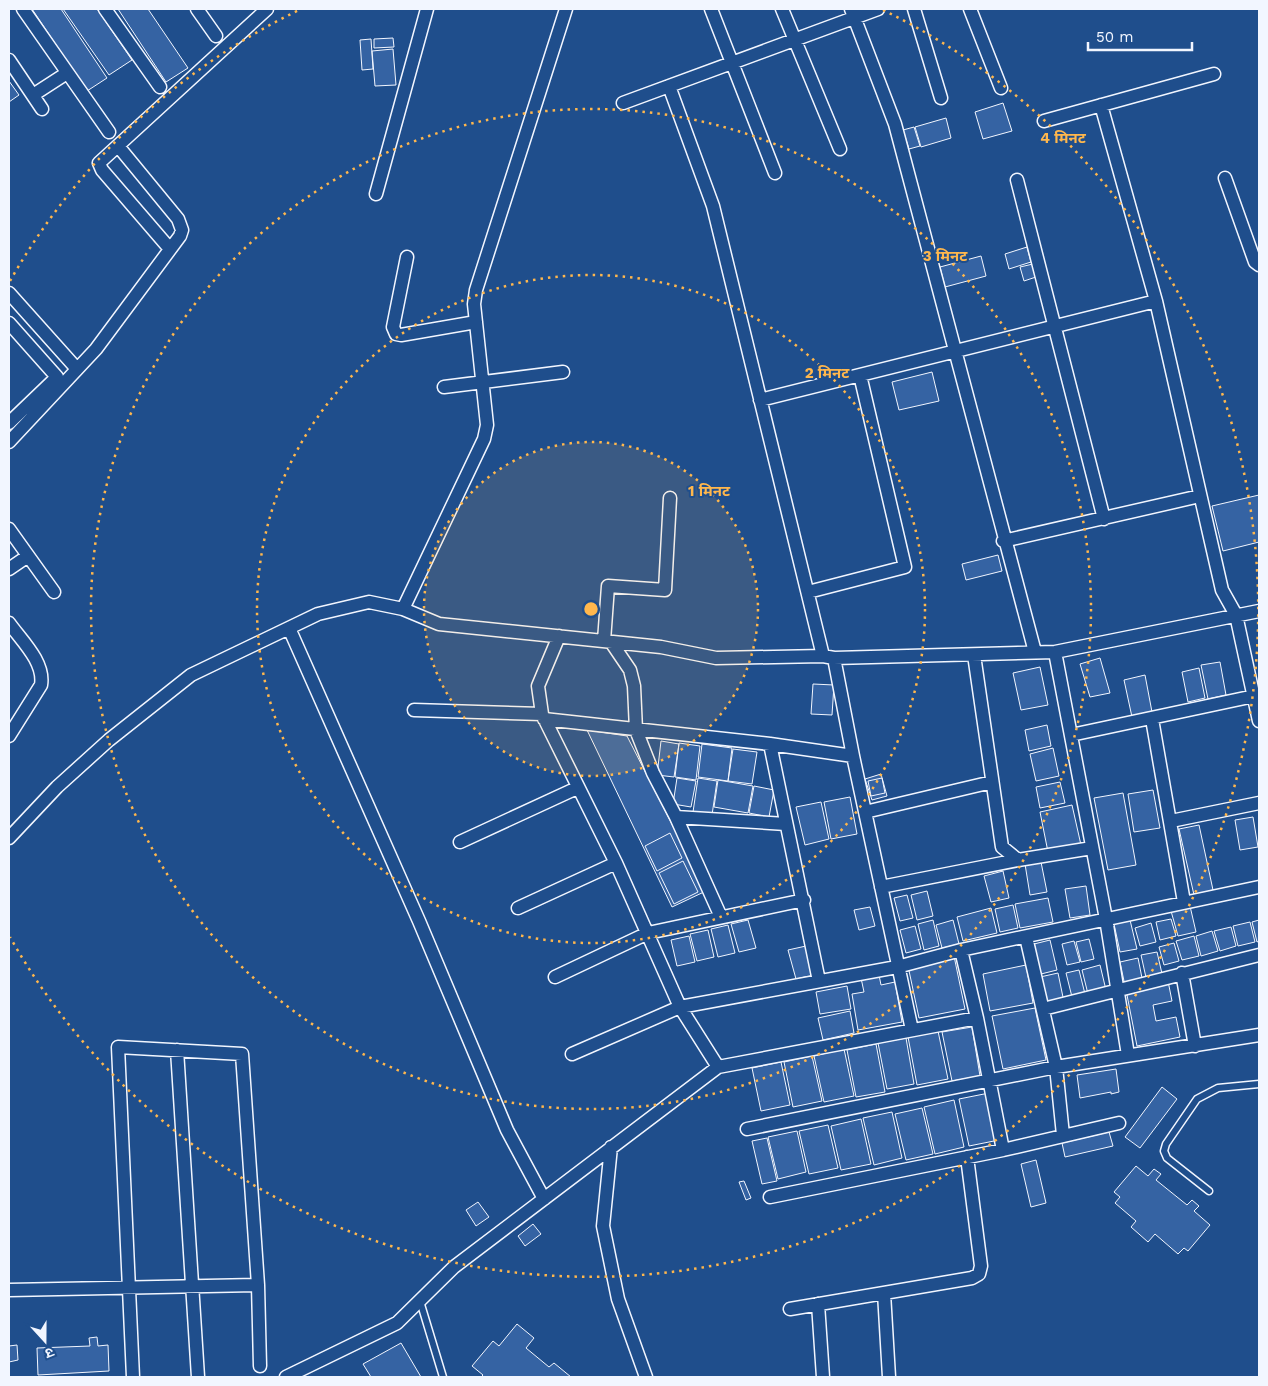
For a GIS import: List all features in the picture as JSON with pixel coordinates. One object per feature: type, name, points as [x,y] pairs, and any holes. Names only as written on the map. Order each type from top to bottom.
[{"type":"street","points":[[23,9],[109,132]]},
{"type":"street","points":[[105,9],[160,87]]},
{"type":"street","points":[[196,9],[216,36]]},
{"type":"street","points":[[170,249],[99,166],[101,160],[266,9]]},
{"type":"street","points":[[376,194],[427,9]]},
{"type":"street","points":[[404,609],[484,439],[487,425],[474,304],[476,290],[566,9]]},
{"type":"street","points":[[711,9],[775,173]]},
{"type":"street","points":[[782,9],[840,149]]},
{"type":"street","points":[[623,103],[795,39],[853,13],[878,9]]},
{"type":"street","points":[[914,9],[941,98]]},
{"type":"street","points":[[970,9],[1001,88]]},
{"type":"street","points":[[853,13],[895,124],[1004,541],[1035,652]]},
{"type":"street","points":[[9,60],[42,109]]},
{"type":"street","points":[[33,95],[67,72]]},
{"type":"street","points":[[1044,121],[1214,74]]},
{"type":"street","points":[[669,86],[713,206],[808,592],[829,657],[853,756],[912,1030]]},
{"type":"street","points":[[1101,105],[1156,301],[1222,590],[1236,615],[1257,696],[1259,721]]},
{"type":"street","points":[[9,442],[96,348],[180,236],[181,224],[118,146]]},
{"type":"street","points":[[1225,178],[1255,262],[1259,266]]},
{"type":"street","points":[[1017,180],[1104,518]]},
{"type":"street","points":[[407,257],[393,327],[396,334],[401,335],[476,322]]},
{"type":"street","points":[[9,293],[77,369]]},
{"type":"street","points":[[760,400],[1156,301]]},
{"type":"street","points":[[9,323],[56,377],[9,423]]},
{"type":"street","points":[[444,387],[563,372]]},
{"type":"street","points":[[808,592],[905,567],[860,375]]},
{"type":"street","points":[[1004,541],[1200,496]]},
{"type":"street","points":[[670,498],[665,590],[608,586],[607,641],[630,670],[634,686],[636,730],[653,773],[676,817],[721,917]]},
{"type":"street","points":[[9,529],[54,592]]},
{"type":"street","points":[[9,569],[28,556]]},
{"type":"street","points":[[9,838],[57,788],[109,740],[191,675],[318,614],[369,602],[404,609],[439,624],[661,646],[716,658],[1055,652],[1259,611]]},
{"type":"street","points":[[9,623],[35,659],[43,677],[41,685],[12,719],[9,736]]},
{"type":"street","points":[[289,628],[420,921],[507,1130],[544,1199]]},
{"type":"street","points":[[559,636],[538,686],[543,717],[616,863],[680,1007],[718,1067]]},
{"type":"street","points":[[1055,652],[1106,919],[1128,1055]]},
{"type":"street","points":[[974,654],[1002,846],[1018,860]]},
{"type":"street","points":[[1071,735],[1257,696]]},
{"type":"street","points":[[414,710],[543,717],[636,730],[770,744],[853,756]]},
{"type":"street","points":[[1152,719],[1184,902]]},
{"type":"street","points":[[770,744],[804,900],[819,981]]},
{"type":"street","points":[[865,812],[992,782]]},
{"type":"street","points":[[460,842],[578,788]]},
{"type":"street","points":[[1170,821],[1259,803]]},
{"type":"street","points":[[676,817],[786,824]]},
{"type":"street","points":[[881,887],[1018,860],[1092,848]]},
{"type":"street","points":[[518,908],[616,863]]},
{"type":"street","points":[[572,1054],[680,1007],[897,967],[961,950],[1259,887]]},
{"type":"street","points":[[555,977],[648,933],[804,900]]},
{"type":"street","points":[[1026,937],[1056,1067],[1063,1135]]},
{"type":"street","points":[[961,950],[977,1018],[1003,1150]]},
{"type":"street","points":[[1043,1009],[1182,973],[1259,956]]},
{"type":"street","points":[[1182,973],[1195,1046]]},
{"type":"street","points":[[286,1377],[398,1323],[454,1267],[718,1067],[977,1018]]},
{"type":"street","points":[[747,1129],[990,1082],[1056,1067],[1259,1035]]},
{"type":"street","points":[[133,1377],[127,1288],[118,1047],[242,1054],[258,1286],[260,1366]]},
{"type":"street","points":[[176,1050],[194,1287],[198,1377]]},
{"type":"street","points":[[770,1197],[1003,1150],[1119,1123]]},
{"type":"street","points":[[611,1147],[603,1226],[618,1299],[646,1377]]},
{"type":"street","points":[[790,1309],[972,1278],[979,1274],[982,1266],[967,1157]]},
{"type":"street","points":[[9,1290],[258,1286]]},
{"type":"street","points":[[884,1293],[889,1377]]},
{"type":"street","points":[[818,1304],[824,1377]]},
{"type":"lane","points":[[1209,1191],[1167,1158],[1164,1151],[1166,1144],[1197,1099],[1218,1088],[1259,1084]]},
{"type":"lane","points":[[420,1301],[442,1377]]},
{"type":"building","points":[[32,9],[61,9],[107,78],[87,91]]},
{"type":"building","points":[[63,9],[97,9],[132,60],[109,75]]},
{"type":"building","points":[[118,9],[148,9],[188,68],[166,82]]},
{"type":"building","points":[[393,38],[394,47],[374,48],[374,39]]},
{"type":"building","points":[[371,39],[373,69],[362,70],[360,40]]},
{"type":"building","points":[[393,49],[396,85],[375,86],[372,51]]},
{"type":"building","points":[[9,81],[19,95],[9,102]]},
{"type":"building","points":[[1003,103],[1012,131],[983,139],[975,112]]},
{"type":"building","points":[[946,118],[951,138],[921,147],[915,127]]},
{"type":"building","points":[[914,127],[920,146],[909,149],[903,130]]},
{"type":"building","points":[[1027,247],[1031,262],[1009,269],[1005,254]]},
{"type":"building","points":[[981,256],[986,276],[945,287],[940,267]]},
{"type":"building","points":[[1033,264],[1036,277],[1024,281],[1020,267]]},
{"type":"building","points":[[932,372],[939,401],[899,410],[892,382]]},
{"type":"building","points":[[1259,495],[1259,542],[1223,551],[1212,506]]},
{"type":"building","points":[[998,555],[1002,571],[966,580],[962,564]]},
{"type":"building","points":[[1100,658],[1110,693],[1090,697],[1080,664]]},
{"type":"building","points":[[1220,662],[1226,695],[1208,699],[1201,665]]},
{"type":"building","points":[[1040,667],[1048,705],[1021,710],[1013,673]]},
{"type":"building","points":[[1199,668],[1205,698],[1188,702],[1182,672]]},
{"type":"building","points":[[1145,675],[1152,712],[1132,717],[1124,680]]},
{"type":"building","points":[[813,684],[834,685],[832,715],[811,714]]},
{"type":"building","points":[[1047,725],[1051,746],[1029,751],[1025,730]]},
{"type":"building","points":[[587,730],[627,736],[706,891],[672,907]]},
{"type":"building","points":[[661,741],[679,744],[674,777],[657,775]]},
{"type":"building","points":[[679,743],[700,746],[696,780],[675,777]]},
{"type":"building","points":[[702,744],[732,748],[728,781],[698,777]]},
{"type":"building","points":[[1053,748],[1059,776],[1036,781],[1030,754]]},
{"type":"building","points":[[733,749],[757,752],[752,784],[728,781]]},
{"type":"building","points":[[881,774],[887,796],[872,800],[865,779]]},
{"type":"building","points":[[677,778],[696,781],[691,807],[673,804]]},
{"type":"building","points":[[698,778],[717,781],[712,815],[693,812]]},
{"type":"building","points":[[882,778],[885,793],[871,796],[868,781]]},
{"type":"building","points":[[718,780],[753,786],[748,813],[714,807]]},
{"type":"building","points":[[1060,782],[1065,803],[1040,808],[1036,787]]},
{"type":"building","points":[[754,786],[774,790],[769,817],[749,813]]},
{"type":"building","points":[[1153,790],[1160,828],[1134,832],[1128,794]]},
{"type":"building","points":[[1123,793],[1136,865],[1108,870],[1094,798]]},
{"type":"building","points":[[850,797],[857,834],[831,839],[824,802]]},
{"type":"building","points":[[821,802],[829,839],[805,845],[796,807]]},
{"type":"building","points":[[1072,805],[1081,845],[1048,852],[1040,812]]},
{"type":"building","points":[[1253,817],[1258,847],[1240,850],[1235,820]]},
{"type":"building","points":[[1199,825],[1213,890],[1194,895],[1179,829]]},
{"type":"building","points":[[670,833],[682,858],[657,871],[645,846]]},
{"type":"building","points":[[683,861],[698,892],[674,904],[659,873]]},
{"type":"building","points":[[1041,862],[1047,892],[1030,895],[1025,864]]},
{"type":"building","points":[[1003,871],[1009,898],[991,902],[984,876]]},
{"type":"building","points":[[1086,886],[1090,915],[1070,918],[1065,889]]},
{"type":"building","points":[[927,891],[933,916],[917,920],[911,895]]},
{"type":"building","points":[[907,895],[913,918],[900,921],[894,898]]},
{"type":"building","points":[[1048,898],[1053,922],[1020,928],[1015,904]]},
{"type":"building","points":[[1013,905],[1018,928],[1000,932],[995,909]]},
{"type":"building","points":[[1190,906],[1196,932],[1178,936],[1171,911]]},
{"type":"building","points":[[870,907],[875,926],[859,930],[854,910]]},
{"type":"building","points":[[991,908],[997,933],[963,941],[957,917]]},
{"type":"building","points":[[1171,919],[1176,936],[1160,940],[1156,922]]},
{"type":"building","points":[[748,920],[756,948],[739,952],[731,924]]},
{"type":"building","points":[[933,920],[939,946],[924,950],[918,924]]},
{"type":"building","points":[[953,920],[959,944],[942,948],[936,925]]},
{"type":"building","points":[[1130,920],[1137,949],[1120,952],[1114,924]]},
{"type":"building","points":[[1259,920],[1259,941],[1257,942],[1252,922]]},
{"type":"building","points":[[1250,922],[1255,942],[1238,946],[1233,926]]},
{"type":"building","points":[[1151,923],[1156,942],[1140,946],[1135,928]]},
{"type":"building","points":[[728,925],[735,953],[718,957],[711,929]]},
{"type":"building","points":[[915,926],[921,949],[906,953],[900,930]]},
{"type":"building","points":[[1231,927],[1236,946],[1220,951],[1214,931]]},
{"type":"building","points":[[708,930],[714,957],[697,961],[690,934]]},
{"type":"building","points":[[1212,931],[1218,951],[1201,956],[1196,936]]},
{"type":"building","points":[[689,936],[695,962],[677,966],[671,940]]},
{"type":"building","points":[[1194,936],[1199,956],[1182,960],[1176,941]]},
{"type":"building","points":[[1089,939],[1094,959],[1081,962],[1076,942]]},
{"type":"building","points":[[1050,940],[1057,970],[1041,974],[1034,944]]},
{"type":"building","points":[[1074,941],[1080,962],[1067,965],[1062,944]]},
{"type":"building","points":[[1174,943],[1179,961],[1164,965],[1159,947]]},
{"type":"building","points":[[806,946],[813,975],[796,979],[788,950]]},
{"type":"building","points":[[1157,952],[1163,978],[1147,982],[1141,955]]},
{"type":"building","points":[[954,956],[965,1009],[919,1018],[908,966]]},
{"type":"building","points":[[1138,958],[1143,983],[1125,986],[1120,962]]},
{"type":"building","points":[[1026,965],[1033,1003],[990,1011],[983,974]]},
{"type":"building","points":[[1100,965],[1106,990],[1088,994],[1082,970]]},
{"type":"building","points":[[1079,970],[1085,994],[1072,997],[1066,973]]},
{"type":"building","points":[[1058,973],[1064,1002],[1047,1006],[1040,977]]},
{"type":"building","points":[[879,975],[881,985],[895,982],[902,1022],[858,1030],[852,994],[864,992],[861,978]]},
{"type":"building","points":[[1168,981],[1172,1001],[1153,1005],[1156,1021],[1176,1017],[1180,1037],[1137,1046],[1126,990]]},
{"type":"building","points":[[847,986],[851,1009],[820,1014],[816,992]]},
{"type":"building","points":[[1035,1008],[1046,1060],[1003,1069],[992,1016]]},
{"type":"building","points":[[850,1011],[854,1033],[823,1040],[818,1018]]},
{"type":"building","points":[[972,1027],[980,1076],[952,1081],[942,1032]]},
{"type":"building","points":[[938,1031],[948,1079],[917,1085],[908,1037]]},
{"type":"building","points":[[906,1038],[914,1084],[887,1089],[878,1043]]},
{"type":"building","points":[[876,1044],[885,1092],[856,1097],[847,1050]]},
{"type":"building","points":[[844,1049],[854,1096],[824,1102],[814,1056]]},
{"type":"building","points":[[812,1056],[822,1101],[793,1107],[784,1062]]},
{"type":"building","points":[[781,1062],[790,1105],[761,1111],[752,1068]]},
{"type":"building","points":[[1116,1069],[1119,1092],[1080,1098],[1077,1075]]},
{"type":"building","points":[[1162,1087],[1177,1099],[1140,1148],[1125,1137]]},
{"type":"building","points":[[989,1093],[999,1140],[969,1146],[959,1099]]},
{"type":"building","points":[[954,1100],[964,1147],[935,1154],[924,1107]]},
{"type":"building","points":[[922,1108],[933,1154],[906,1160],[895,1114]]},
{"type":"building","points":[[892,1112],[902,1158],[874,1165],[863,1118]]},
{"type":"building","points":[[861,1119],[871,1164],[841,1170],[831,1126]]},
{"type":"building","points":[[828,1125],[838,1168],[809,1174],[799,1131]]},
{"type":"building","points":[[797,1131],[806,1172],[778,1179],[768,1137]]},
{"type":"building","points":[[1109,1132],[1113,1146],[1065,1157],[1062,1143]]},
{"type":"building","points":[[767,1138],[777,1181],[762,1184],[752,1141]]},
{"type":"building","points":[[1036,1160],[1046,1203],[1031,1207],[1021,1164]]},
{"type":"building","points":[[1136,1166],[1148,1176],[1154,1169],[1161,1174],[1156,1180],[1187,1205],[1192,1200],[1199,1206],[1194,1211],[1210,1225],[1188,1251],[1184,1248],[1178,1254],[1155,1234],[1148,1242],[1131,1227],[1136,1221],[1115,1203],[1120,1197],[1114,1192]]},
{"type":"building","points":[[744,1181],[751,1198],[746,1200],[739,1182]]},
{"type":"building","points":[[478,1202],[489,1217],[476,1226],[466,1210]]},
{"type":"building","points":[[533,1224],[541,1234],[525,1246],[518,1236]]},
{"type":"building","points":[[517,1324],[534,1338],[526,1348],[549,1367],[554,1363],[571,1377],[481,1377],[483,1375],[472,1366],[493,1341],[499,1346]]},
{"type":"building","points":[[97,1337],[98,1346],[108,1345],[109,1371],[38,1375],[37,1348],[90,1346],[89,1338]]},
{"type":"building","points":[[401,1343],[421,1377],[371,1377],[363,1364]]},
{"type":"building","points":[[17,1345],[18,1360],[9,1362],[9,1346]]}]
